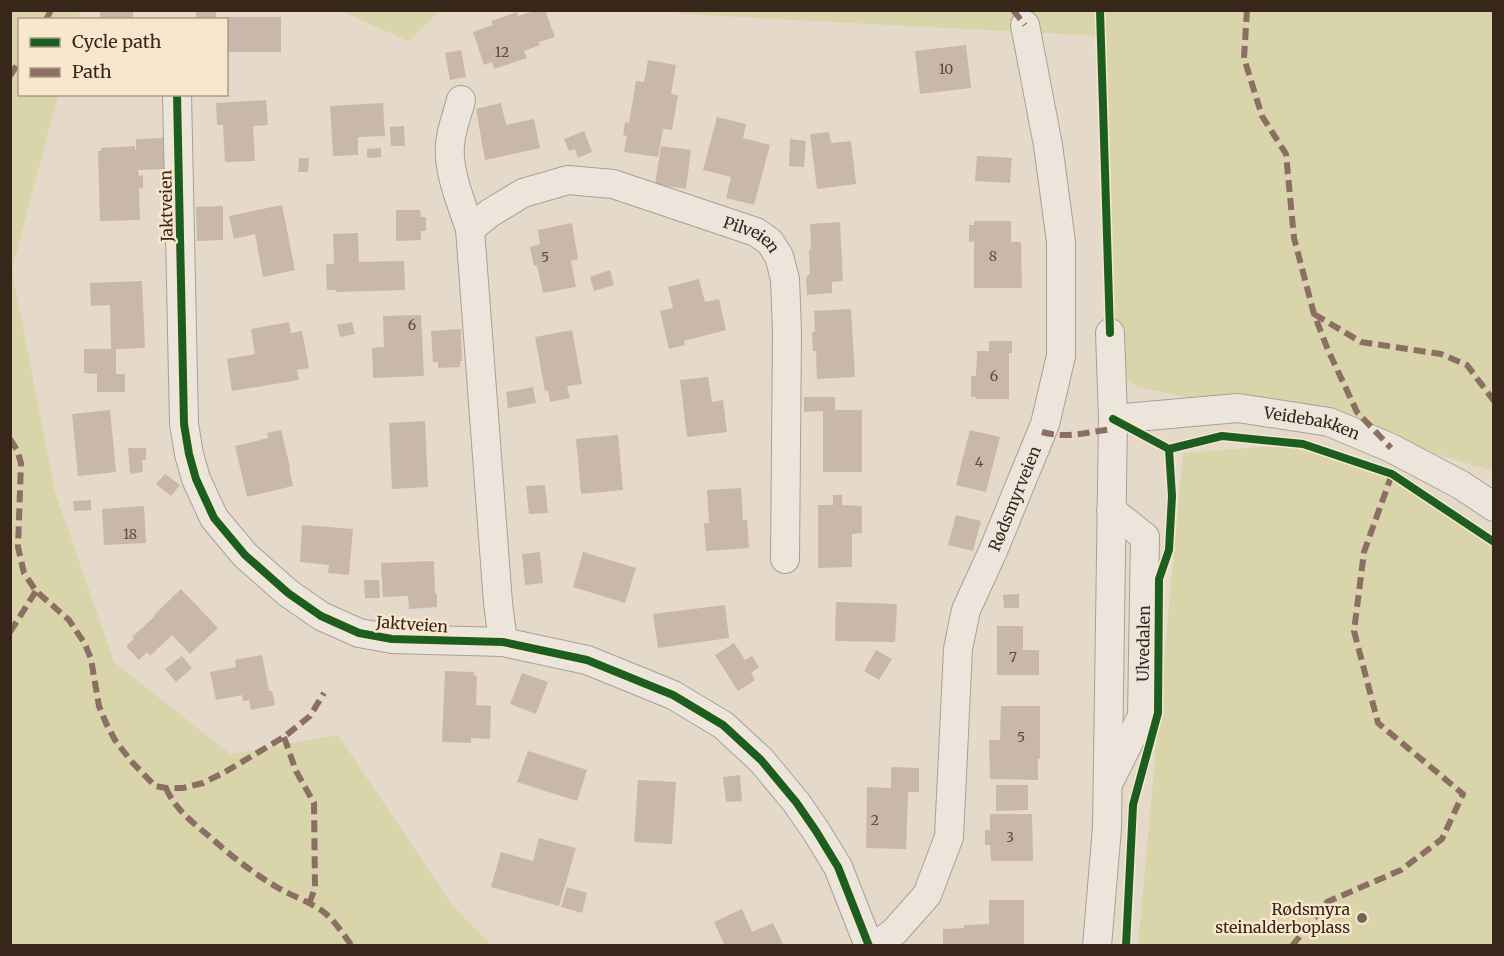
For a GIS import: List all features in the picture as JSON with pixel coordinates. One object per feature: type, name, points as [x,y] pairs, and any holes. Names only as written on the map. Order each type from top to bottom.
[{"type":"street","name":"Rødsmyrveien","points":[[876,945],[895,931],[927,895],[949,837],[958,649],[966,610],[1045,424],[1061,356],[1061,242],[1048,145],[1025,25]]},
{"type":"street","name":"Jaktveien","points":[[177,96],[184,424],[196,479],[214,518],[244,555],[288,593],[321,616],[359,633],[392,639],[503,642],[587,660],[673,695],[723,725],[761,760],[796,802],[816,831],[838,867],[869,945]]},
{"type":"street","points":[[461,100],[450,138],[451,165],[470,229],[498,603],[503,642]]},
{"type":"street","name":"Pilveien","points":[[470,229],[490,213],[523,193],[568,180],[613,184],[756,232],[771,242],[779,256],[785,279],[787,332],[785,559]]},
{"type":"street","name":"Ulvedalen","points":[[1097,945],[1107,828],[1113,419],[1110,333]]},
{"type":"street","name":"Veidebakken","points":[[1113,419],[1238,408],[1329,422],[1391,448],[1461,485],[1494,507]]},
{"type":"shaded area","points":[[10,11],[80,11],[78,18],[18,18],[18,96],[58,96],[12,270],[55,492],[114,662],[230,754],[338,735],[453,906],[491,945],[11,945]]},
{"type":"shaded area","points":[[341,11],[440,11],[408,41]]},
{"type":"shaded area","points":[[677,11],[1493,11],[1493,471],[1329,422],[1238,408],[1138,387],[1111,368],[1100,36],[681,14]]},
{"type":"shaded area","points":[[1303,444],[1392,474],[1493,543],[1493,945],[1138,945],[1183,453]]},
{"type":"building","points":[[100,10],[133,10],[133,18],[100,18]]},
{"type":"building","points":[[196,10],[216,10],[216,18],[196,18]]},
{"type":"building","points":[[545,10],[555,37],[539,42],[540,45],[524,51],[527,58],[494,69],[492,62],[484,65],[473,32],[493,25],[491,21],[517,12],[518,16]]},
{"type":"building","points":[[281,17],[281,52],[228,52],[228,18],[222,18]]},
{"type":"building","points":[[966,45],[971,88],[920,94],[915,51]]},
{"type":"building","points":[[461,50],[466,77],[450,80],[445,53]]},
{"type":"building","points":[[648,60],[676,65],[671,94],[678,95],[672,130],[663,129],[658,157],[624,152],[627,136],[623,135],[625,122],[629,123],[636,81],[644,82]]},
{"type":"building","points":[[266,100],[268,125],[253,126],[255,161],[225,162],[223,125],[217,125],[216,103]]},
{"type":"building","points":[[383,103],[385,136],[358,137],[358,155],[333,156],[330,106]]},
{"type":"building","points":[[501,103],[506,125],[534,119],[540,148],[485,160],[476,109]]},
{"type":"building","points":[[717,117],[746,124],[743,138],[770,145],[754,205],[726,198],[731,177],[703,170]]},
{"type":"building","points":[[404,126],[405,146],[391,146],[390,127]]},
{"type":"building","points":[[584,131],[592,152],[578,158],[575,149],[569,151],[564,139]]},
{"type":"building","points":[[829,132],[831,143],[851,141],[856,184],[817,189],[810,134]]},
{"type":"building","points":[[164,138],[165,169],[138,170],[139,176],[143,175],[143,188],[139,188],[140,220],[100,221],[98,151],[101,151],[101,148],[135,146],[136,150],[136,139]]},
{"type":"building","points":[[790,139],[806,141],[804,167],[789,166]]},
{"type":"building","points":[[661,146],[691,150],[686,189],[655,184]]},
{"type":"building","points":[[381,148],[381,157],[367,158],[367,149]]},
{"type":"building","points":[[977,156],[1012,158],[1010,183],[975,181]]},
{"type":"building","points":[[299,158],[309,158],[308,172],[298,172]]},
{"type":"building","points":[[282,205],[295,270],[263,277],[255,234],[234,239],[229,216]]},
{"type":"building","points":[[223,206],[223,240],[197,241],[196,207]]},
{"type":"building","points":[[396,210],[420,210],[421,217],[426,217],[426,231],[421,231],[421,240],[396,241]]},
{"type":"building","points":[[974,221],[1011,221],[1011,242],[1021,242],[1022,288],[974,288],[974,241],[969,242],[969,225],[974,225]]},
{"type":"building","points":[[840,222],[843,281],[832,282],[832,293],[807,295],[806,278],[810,273],[810,224]]},
{"type":"building","points":[[572,223],[578,259],[571,261],[576,287],[543,293],[537,265],[534,266],[530,247],[540,244],[538,230]]},
{"type":"building","points":[[358,233],[359,262],[404,261],[405,290],[336,292],[336,290],[327,290],[326,264],[334,264],[333,234]]},
{"type":"building","points":[[610,270],[614,285],[594,291],[590,277]]},
{"type":"building","points":[[699,279],[705,302],[719,299],[726,330],[684,341],[685,345],[669,349],[660,311],[673,308],[668,287]]},
{"type":"building","points":[[142,281],[145,348],[116,349],[116,374],[125,374],[125,392],[97,392],[97,374],[84,373],[84,349],[111,349],[110,305],[91,306],[90,283]]},
{"type":"building","points":[[851,309],[855,377],[817,379],[816,351],[813,351],[812,332],[815,332],[814,311]]},
{"type":"building","points":[[421,315],[424,376],[373,378],[372,348],[384,347],[383,316]]},
{"type":"building","points":[[289,322],[291,333],[302,331],[309,368],[297,370],[299,380],[232,391],[227,359],[255,354],[251,329]]},
{"type":"building","points":[[352,322],[355,334],[340,337],[337,325]]},
{"type":"building","points":[[461,329],[462,361],[460,361],[460,367],[438,368],[438,362],[433,362],[431,331]]},
{"type":"building","points":[[572,330],[582,384],[567,386],[570,398],[550,402],[548,390],[545,391],[535,337]]},
{"type":"building","points":[[989,341],[1012,341],[1012,353],[1009,353],[1009,399],[971,397],[971,376],[976,376],[977,351],[989,351]]},
{"type":"building","points":[[708,377],[712,402],[723,400],[727,432],[687,437],[680,380]]},
{"type":"building","points":[[533,387],[536,403],[508,408],[506,392]]},
{"type":"building","points":[[804,397],[835,397],[835,410],[862,410],[862,472],[823,472],[823,411],[804,412]]},
{"type":"building","points":[[110,410],[116,472],[78,476],[72,414]]},
{"type":"building","points":[[425,421],[428,487],[392,489],[389,423]]},
{"type":"building","points":[[281,430],[293,486],[247,497],[235,446],[268,438],[267,433]]},
{"type":"building","points":[[970,430],[1000,437],[986,492],[956,485]]},
{"type":"building","points":[[618,435],[623,490],[581,494],[576,439]]},
{"type":"building","points":[[128,448],[146,448],[146,460],[142,460],[143,472],[130,474]]},
{"type":"building","points":[[165,474],[180,485],[171,496],[156,484]]},
{"type":"building","points":[[545,485],[548,513],[529,514],[526,486]]},
{"type":"building","points":[[741,488],[743,520],[747,520],[749,548],[706,551],[704,523],[709,523],[707,490]]},
{"type":"building","points":[[833,495],[842,495],[842,505],[862,506],[862,533],[852,534],[852,567],[818,568],[818,505],[833,505]]},
{"type":"building","points":[[91,500],[91,510],[74,511],[73,501]]},
{"type":"building","points":[[144,506],[146,543],[104,545],[102,509]]},
{"type":"building","points":[[956,515],[981,521],[973,551],[948,545]]},
{"type":"building","points":[[302,525],[353,529],[349,575],[328,573],[329,565],[300,562]]},
{"type":"building","points":[[540,552],[543,583],[525,585],[522,554]]},
{"type":"building","points":[[583,552],[636,568],[625,603],[573,587]]},
{"type":"building","points":[[434,561],[437,607],[409,609],[408,596],[383,597],[381,563]]},
{"type":"building","points":[[364,580],[379,580],[380,598],[365,598]]},
{"type":"building","points":[[181,589],[218,628],[190,654],[172,635],[150,656],[147,652],[139,660],[126,646],[134,639],[132,637]]},
{"type":"building","points":[[1019,594],[1019,608],[1004,608],[1003,595]]},
{"type":"building","points":[[836,602],[897,604],[895,642],[835,641]]},
{"type":"building","points":[[725,605],[729,638],[658,648],[653,614]]},
{"type":"building","points":[[997,626],[1023,626],[1023,650],[1039,650],[1039,675],[997,675]]},
{"type":"building","points":[[734,643],[745,660],[752,656],[759,667],[751,673],[755,680],[738,691],[715,655]]},
{"type":"building","points":[[876,650],[892,659],[879,680],[864,671]]},
{"type":"building","points":[[262,655],[269,691],[272,691],[275,705],[251,710],[249,700],[243,701],[242,695],[216,700],[210,672],[236,667],[235,660]]},
{"type":"building","points":[[182,656],[192,668],[176,682],[165,669]]},
{"type":"building","points":[[445,671],[474,672],[477,676],[476,705],[491,706],[490,739],[471,738],[471,743],[442,742]]},
{"type":"building","points":[[522,673],[548,682],[536,714],[510,704]]},
{"type":"building","points":[[1001,706],[1040,706],[1038,780],[990,779],[989,740],[1000,740]]},
{"type":"building","points":[[528,751],[587,770],[577,801],[517,782]]},
{"type":"building","points":[[891,767],[919,768],[919,792],[908,792],[906,849],[866,848],[867,787],[891,788]]},
{"type":"building","points":[[740,775],[742,801],[726,802],[723,777]]},
{"type":"building","points":[[638,780],[676,782],[672,844],[634,842]]},
{"type":"building","points":[[996,785],[1028,785],[1028,810],[996,811]]},
{"type":"building","points":[[990,814],[1032,814],[1033,861],[991,861],[990,845],[985,845],[985,830],[990,830]]},
{"type":"building","points":[[539,838],[576,848],[559,906],[491,887],[501,852],[533,861]]},
{"type":"building","points":[[567,887],[587,893],[582,913],[561,907]]},
{"type":"building","points":[[989,900],[1024,900],[1024,946],[943,946],[943,929],[989,924]]},
{"type":"building","points":[[742,909],[752,932],[773,923],[784,946],[725,946],[714,922]]},
{"type":"marked path","points":[[47,18],[51,10]]},
{"type":"marked path","points":[[1013,10],[1025,25]]},
{"type":"marked path","points":[[1247,10],[1244,58],[1262,116],[1286,154],[1294,238],[1314,314],[1357,412],[1391,448]]},
{"type":"marked path","points":[[10,76],[18,63]]},
{"type":"marked path","points":[[1314,314],[1361,342],[1441,354],[1467,365],[1494,401]]},
{"type":"marked path","points":[[1042,432],[1069,435],[1113,429]]},
{"type":"marked path","points":[[10,439],[21,463],[18,547],[24,573],[36,591],[69,620],[85,644],[91,659],[99,706],[106,723],[115,740],[131,761],[155,786],[183,788],[203,783],[225,772],[284,737],[310,716],[324,693]]},
{"type":"marked path","points":[[1292,946],[1327,902],[1401,870],[1442,839],[1463,794],[1378,723],[1354,631],[1364,552],[1392,474]]},
{"type":"marked path","points":[[10,632],[36,591]]},
{"type":"marked path","points":[[284,737],[296,771],[314,803],[315,888],[309,904]]},
{"type":"marked path","points":[[166,788],[185,815],[226,851],[270,883],[321,910],[334,922],[352,946]]},
{"type":"cycle path","points":[[1100,10],[1110,333]]},
{"type":"cycle path","points":[[177,96],[184,424],[196,479],[214,518],[245,555],[288,593],[321,616],[359,633],[392,639],[503,642],[587,660],[673,695],[723,725],[761,760],[796,802],[816,831],[838,867],[869,946]]},
{"type":"cycle path","points":[[1113,419],[1169,449],[1222,436],[1303,444],[1392,474],[1494,542]]},
{"type":"cycle path","points":[[1126,946],[1133,805],[1158,713],[1159,579],[1169,550],[1172,496],[1169,449]]},
{"type":"place","name":"Rødsmyra steinalderboplass","points":[[1362,918]]}]
